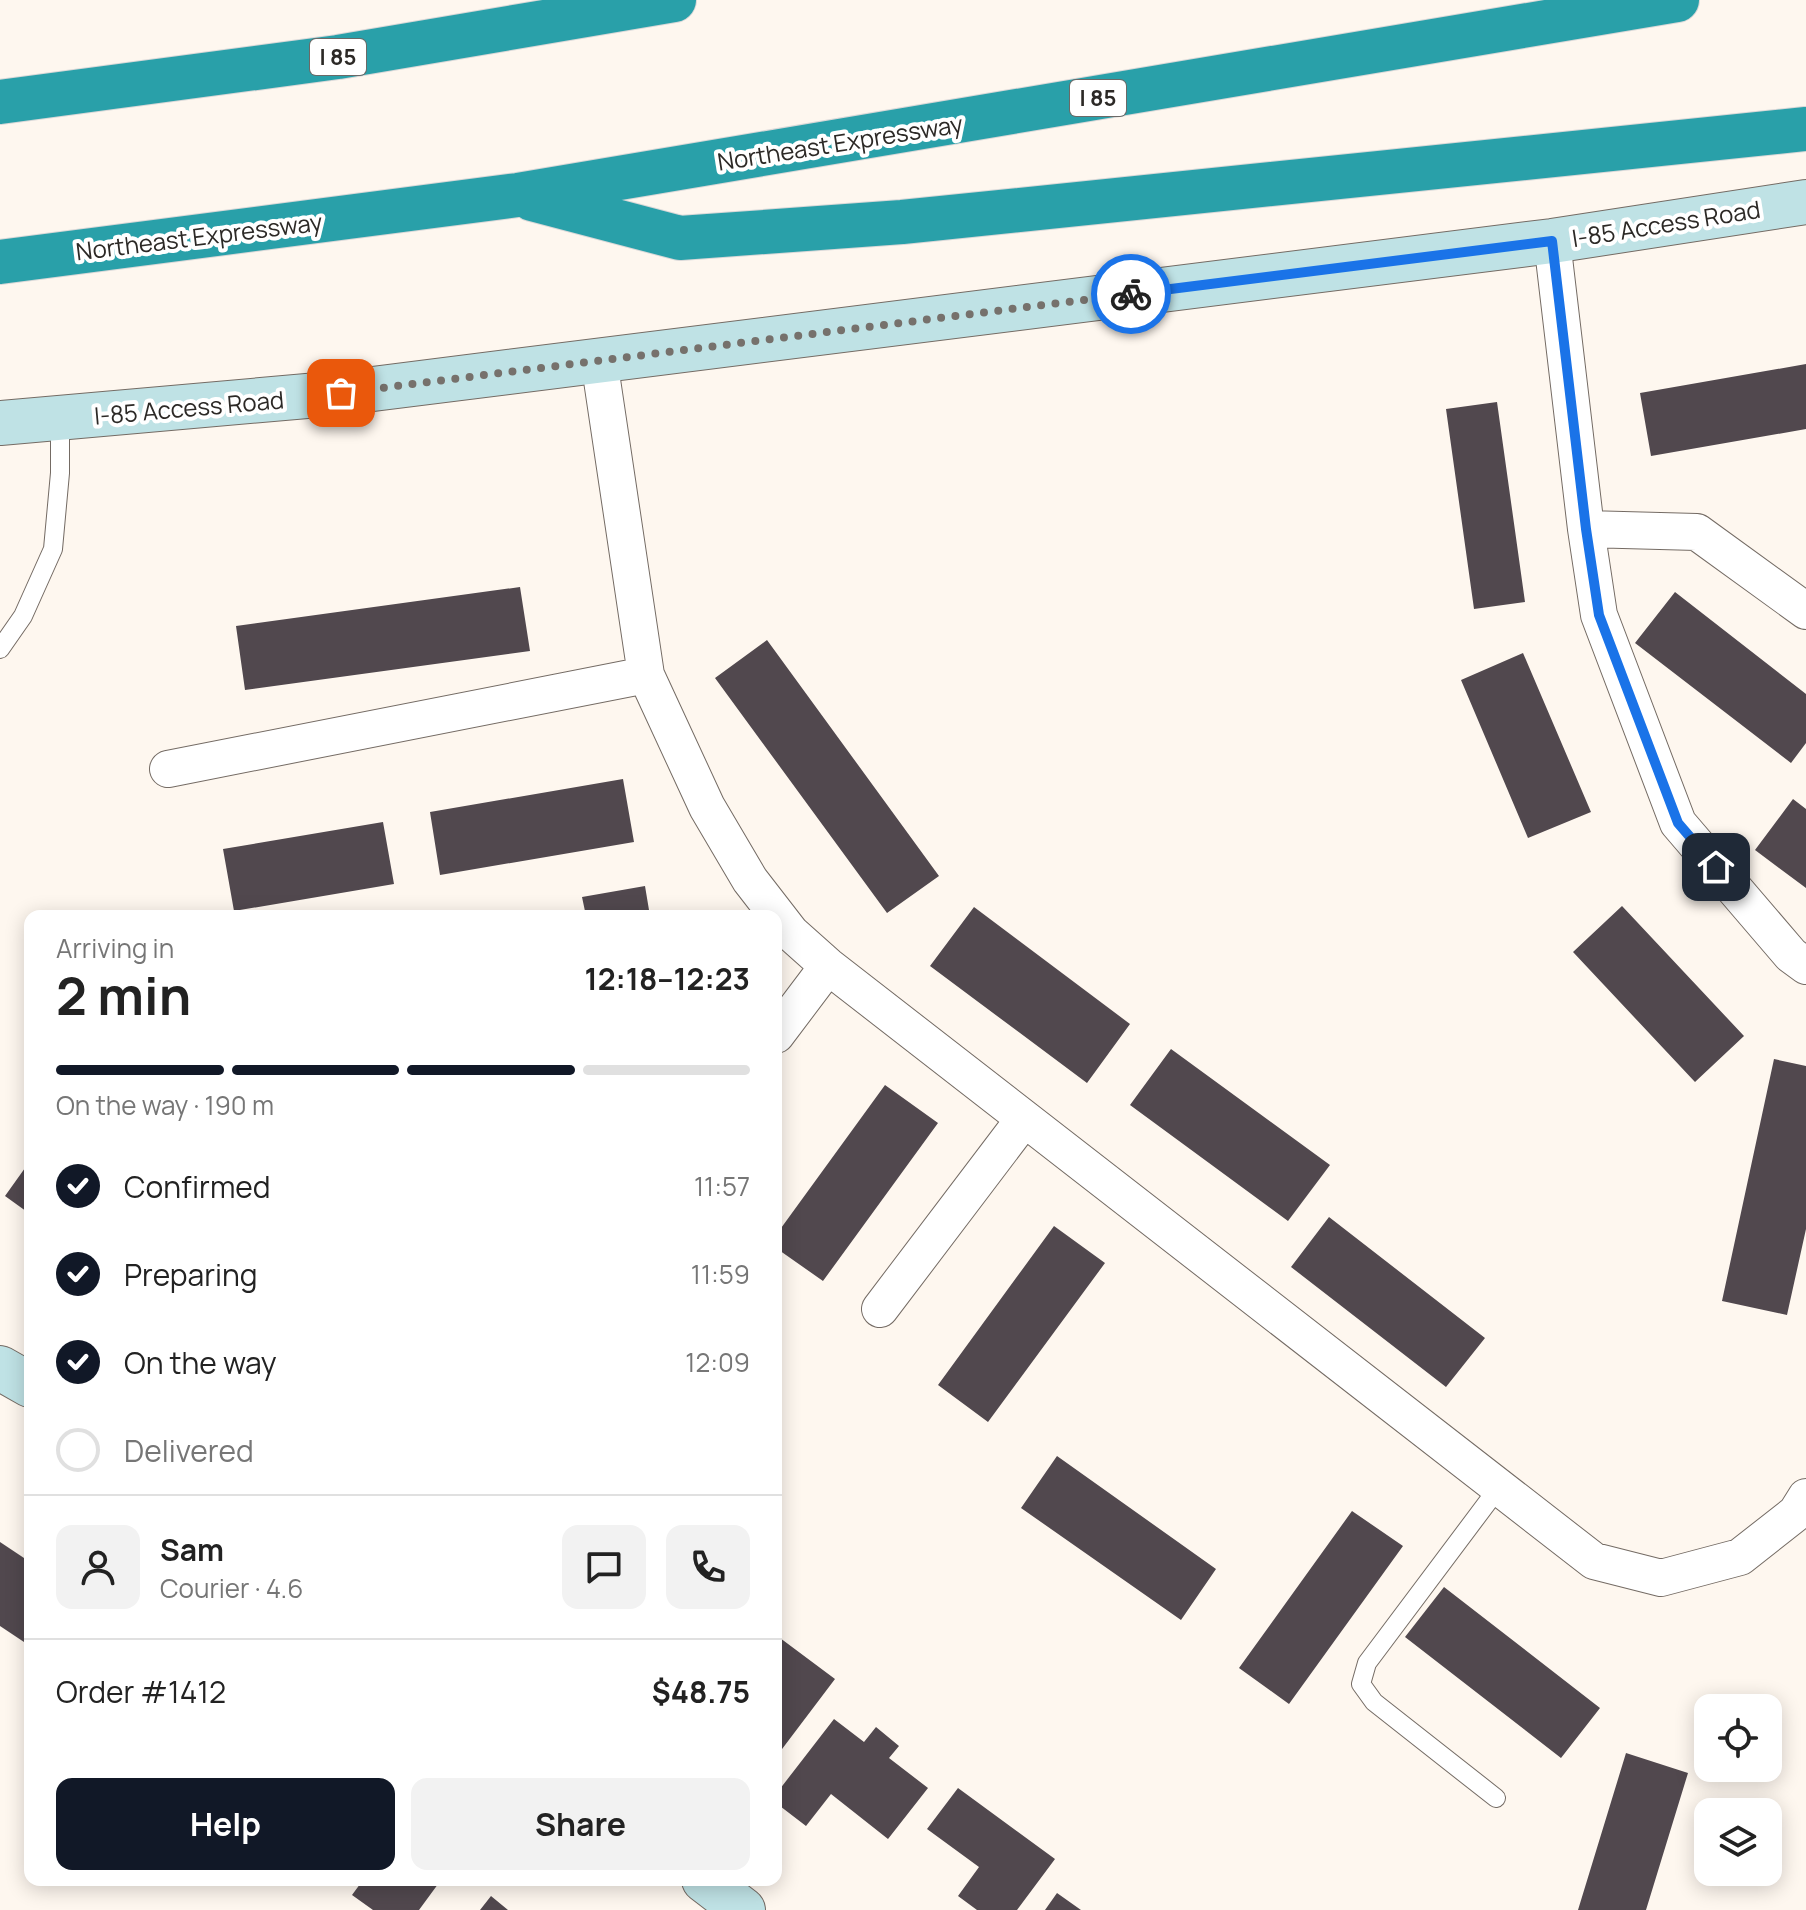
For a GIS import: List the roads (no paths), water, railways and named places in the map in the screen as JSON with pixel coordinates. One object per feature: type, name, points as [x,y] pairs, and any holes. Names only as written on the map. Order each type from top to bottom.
[{"type":"highway","name":"I 85","points":[[0,102],[338,57],[674,0]]},
{"type":"highway","name":"Northeast Expressway","points":[[0,262],[518,195],[1677,0]]},
{"type":"highway","points":[[518,195],[680,238],[902,222],[1806,129]]},
{"type":"main road","name":"I-85 Access Road","points":[[0,423],[341,393],[1552,241],[1806,202]]},
{"type":"main road","points":[[0,1368],[24,1382]]},
{"type":"main road","points":[[712,1886],[743,1910]]},
{"type":"street","points":[[1552,241],[1599,615],[1678,823],[1791,955],[1806,966]]},
{"type":"street","points":[[599,360],[646,675],[707,807],[750,880],[773,910]]},
{"type":"street","points":[[1586,529],[1697,532],[1806,611]]},
{"type":"street","points":[[168,769],[646,675]]},
{"type":"street","points":[[782,921],[828,966],[1594,1561],[1661,1578],[1740,1557],[1796,1513],[1806,1497]]},
{"type":"street","points":[[782,1027],[828,966]]},
{"type":"street","points":[[880,1309],[1024,1119]]},
{"type":"lane","points":[[0,649],[23,616],[53,549],[60,473],[60,419]]},
{"type":"lane","points":[[1496,1798],[1374,1702],[1361,1684],[1367,1663],[1499,1487]]}]
